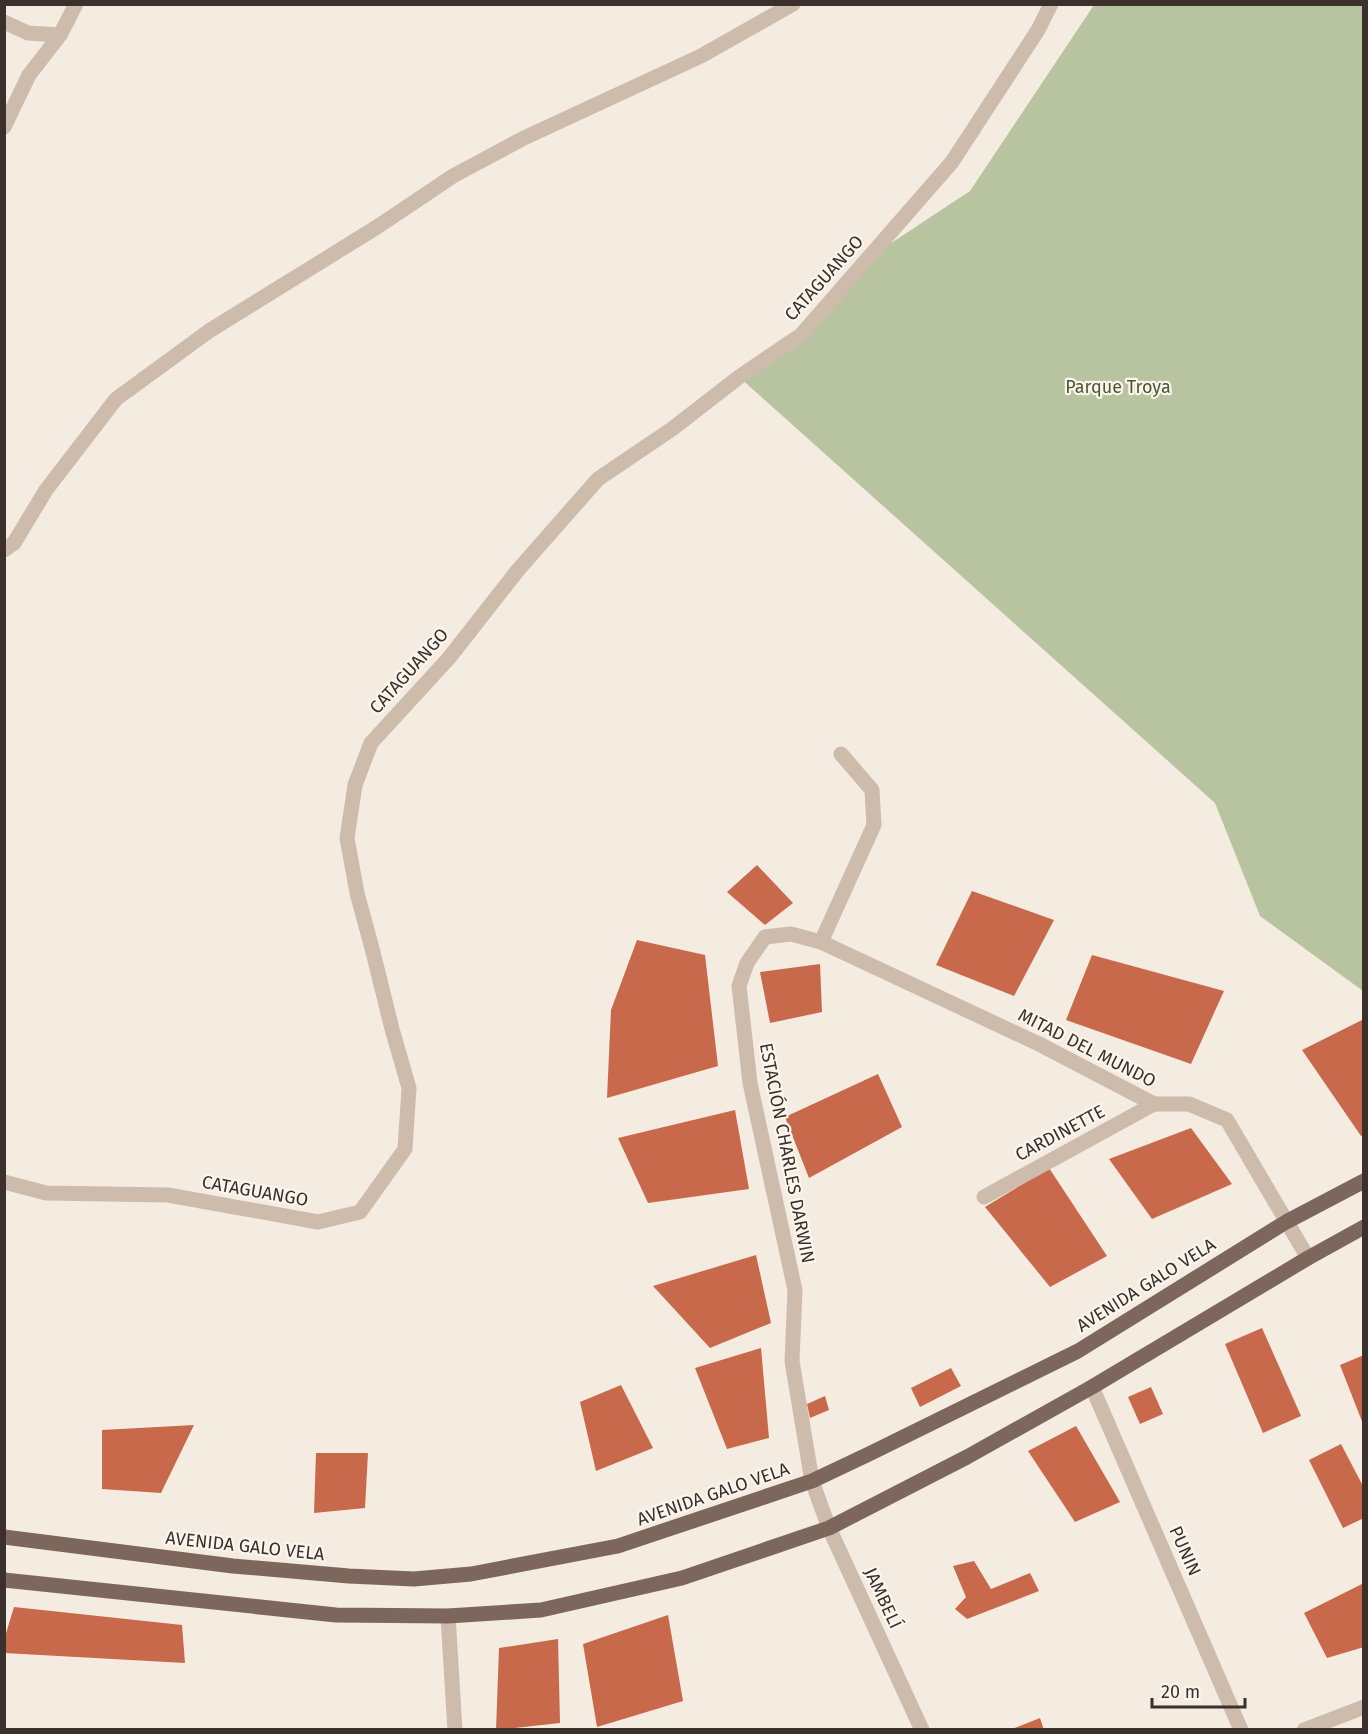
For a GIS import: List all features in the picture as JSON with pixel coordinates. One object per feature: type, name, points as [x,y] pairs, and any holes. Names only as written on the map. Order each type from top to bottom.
[{"type":"main road","name":"AVENIDA GALO VELA","points":[[4,1537],[233,1566],[414,1579],[471,1574],[618,1546],[812,1481],[1078,1350],[1286,1222],[1364,1180]]},
{"type":"main road","points":[[4,1580],[336,1614],[448,1616],[541,1610],[682,1578],[829,1528],[967,1457],[1092,1387],[1364,1227]]},
{"type":"street","points":[[4,127],[29,75],[60,35],[76,4]]},
{"type":"street","points":[[4,550],[14,543],[46,490],[116,399],[209,331],[377,227],[453,176],[524,138],[701,56],[793,4]]},
{"type":"street","name":"CATAGUANGO","points":[[4,1182],[46,1193],[168,1195],[318,1222],[360,1212],[405,1149],[409,1088],[357,893],[347,838],[355,785],[371,743],[449,658],[518,570],[598,478],[672,429],[739,376],[801,335],[952,162],[1038,30],[1051,4]]},
{"type":"street","points":[[4,22],[28,33],[60,35]]},
{"type":"street","points":[[821,942],[873,825],[872,790],[842,754]]},
{"type":"street","name":"ESTACIÓN CHARLES DARWIN","points":[[812,1481],[792,1361],[795,1290],[750,1083],[739,986],[747,963],[765,937],[791,934],[821,942]]},
{"type":"street","name":"MITAD DEL MUNDO","points":[[821,942],[1039,1044],[1154,1104],[1189,1104],[1227,1120],[1308,1258]]},
{"type":"street","name":"CARDINETTE","points":[[984,1197],[1154,1104]]},
{"type":"street","name":"PUNIN","points":[[1092,1387],[1241,1730]]},
{"type":"street","name":"JAMBELÍ","points":[[812,1481],[829,1528],[922,1730]]},
{"type":"street","points":[[448,1616],[455,1730]]},
{"type":"street","points":[[1304,1730],[1364,1707]]},
{"type":"green space","name":"Parque Troya","points":[[1094,5],[1363,5],[1363,991],[1260,916],[1215,803],[739,377],[801,335],[867,259],[970,191]]},
{"type":"building","points":[[757,865],[793,903],[765,925],[727,892]]},
{"type":"building","points":[[972,891],[1054,920],[1014,996],[936,965]]},
{"type":"building","points":[[637,940],[705,955],[718,1066],[607,1098],[611,1010]]},
{"type":"building","points":[[1092,955],[1224,991],[1191,1064],[1066,1020]]},
{"type":"building","points":[[820,964],[822,1012],[770,1023],[760,972]]},
{"type":"building","points":[[1364,1019],[1364,1134],[1361,1136],[1302,1050]]},
{"type":"building","points":[[878,1074],[902,1127],[809,1178],[785,1117]]},
{"type":"building","points":[[735,1110],[749,1189],[648,1203],[618,1138]]},
{"type":"building","points":[[1191,1128],[1232,1184],[1152,1219],[1109,1159]]},
{"type":"building","points":[[1049,1168],[1107,1256],[1050,1287],[985,1207]]},
{"type":"building","points":[[756,1255],[771,1323],[710,1348],[653,1286]]},
{"type":"building","points":[[1262,1328],[1301,1416],[1263,1433],[1225,1344]]},
{"type":"building","points":[[761,1348],[769,1438],[727,1449],[695,1368]]},
{"type":"building","points":[[1364,1355],[1364,1424],[1363,1424],[1340,1365]]},
{"type":"building","points":[[951,1368],[961,1386],[920,1407],[911,1388]]},
{"type":"building","points":[[621,1385],[653,1448],[596,1471],[580,1402]]},
{"type":"building","points":[[1151,1387],[1163,1414],[1140,1424],[1128,1397]]},
{"type":"building","points":[[825,1396],[829,1410],[810,1418],[807,1404]]},
{"type":"building","points":[[194,1425],[161,1493],[102,1489],[102,1430]]},
{"type":"building","points":[[1076,1426],[1120,1502],[1075,1522],[1028,1451]]},
{"type":"building","points":[[1341,1444],[1364,1488],[1364,1518],[1343,1528],[1309,1460]]},
{"type":"building","points":[[316,1453],[368,1453],[365,1508],[314,1513]]},
{"type":"building","points":[[974,1561],[991,1589],[1030,1573],[1039,1591],[967,1619],[955,1609],[966,1597],[953,1566]]},
{"type":"building","points":[[1364,1583],[1364,1647],[1327,1658],[1304,1613]]},
{"type":"building","points":[[14,1607],[182,1625],[185,1663],[4,1653],[4,1640]]},
{"type":"building","points":[[668,1615],[683,1701],[597,1727],[583,1644]]},
{"type":"building","points":[[558,1639],[560,1723],[496,1730],[499,1648]]},
{"type":"building","points":[[1040,1718],[1044,1730],[1012,1730],[1012,1729]]}]
